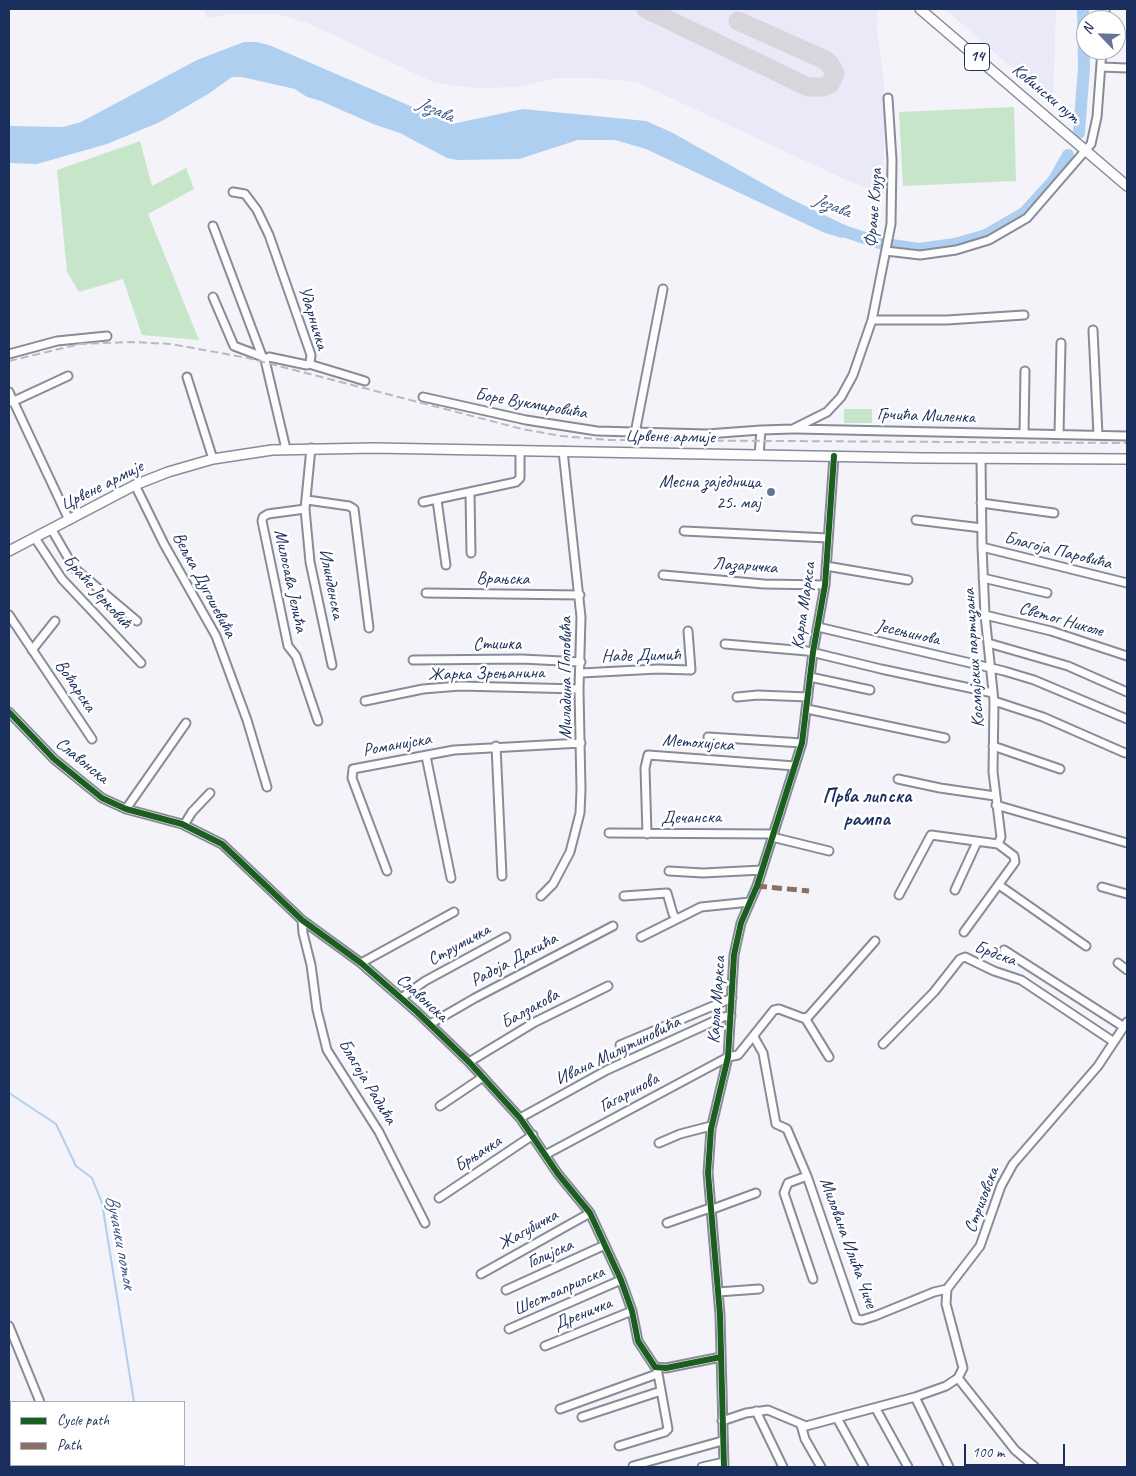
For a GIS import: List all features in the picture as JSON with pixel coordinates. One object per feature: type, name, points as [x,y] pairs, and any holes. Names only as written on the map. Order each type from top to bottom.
[{"type":"main road","name":"Ковински пут","points":[[920,9],[1127,186]]},
{"type":"main road","name":"Црвене армије","points":[[9,551],[135,485],[179,468],[213,459],[286,449],[520,450],[1127,459]]},
{"type":"street","points":[[886,251],[920,255],[956,250],[989,240],[1028,218],[1087,151],[1093,139],[1101,60]]},
{"type":"street","points":[[1101,67],[1127,68]]},
{"type":"street","name":"Фрање Клуза","points":[[761,430],[793,429],[827,412],[841,397],[853,375],[872,320],[890,224],[892,160],[888,98]]},
{"type":"street","name":"Ударничка","points":[[234,192],[245,194],[257,210],[268,235],[311,356],[309,364],[304,366],[264,357]]},
{"type":"street","points":[[213,226],[264,357],[286,449]]},
{"type":"street","points":[[634,432],[663,289]]},
{"type":"street","points":[[213,297],[234,346],[264,357]]},
{"type":"street","points":[[872,320],[947,320],[1024,315]]},
{"type":"street","points":[[1093,330],[1098,435]]},
{"type":"street","points":[[9,354],[57,342],[107,336]]},
{"type":"street","points":[[1059,434],[1061,343]]},
{"type":"street","points":[[309,364],[365,382]]},
{"type":"street","points":[[1024,434],[1025,370]]},
{"type":"street","points":[[12,402],[68,376]]},
{"type":"street","points":[[187,378],[213,459]]},
{"type":"street","points":[[9,392],[12,402],[69,520]]},
{"type":"street","name":"Боре Вукмировића","points":[[423,397],[554,426],[634,432],[707,434],[761,430]]},
{"type":"street","name":"Грчића Миленка","points":[[793,429],[900,429],[1127,436]]},
{"type":"street","points":[[759,454],[761,430]]},
{"type":"street","name":"Милосава Јелића","points":[[311,448],[305,509],[268,514],[262,517],[262,521],[288,646],[296,656],[318,721]]},
{"type":"street","points":[[423,502],[470,494],[519,481],[520,450]]},
{"type":"street","name":"Миладина Поповића","points":[[541,896],[562,871],[575,835],[580,813],[580,596],[563,451]]},
{"type":"street","name":"Карла Маркса","points":[[702,1467],[724,1465],[718,1292],[710,1209],[708,1151],[728,1057],[734,955],[741,923],[762,870],[802,743],[813,652],[824,585],[834,456]]},
{"type":"street","name":"Космајских партизана","points":[[981,458],[983,578],[994,697],[993,746],[995,796],[1000,837],[998,844]]},
{"type":"street","name":"Вељка Дугошевића","points":[[135,485],[164,544],[216,636],[247,720],[267,787]]},
{"type":"street","points":[[470,494],[471,553]]},
{"type":"street","points":[[307,500],[349,506],[354,509],[368,628]]},
{"type":"street","points":[[437,500],[446,565]]},
{"type":"street","points":[[981,503],[1054,513]]},
{"type":"street","name":"Илинденска","points":[[305,509],[310,562],[332,665]]},
{"type":"street","points":[[916,520],[982,528]]},
{"type":"street","points":[[52,530],[74,568],[137,621]]},
{"type":"street","points":[[684,532],[828,538]]},
{"type":"street","name":"Браће Јерковић","points":[[35,538],[62,579],[141,663]]},
{"type":"street","name":"Благоја Паровића","points":[[982,547],[1127,583]]},
{"type":"street","name":"Карла Маркса","points":[[826,566],[908,580]]},
{"type":"street","name":"Лазаричка","points":[[663,575],[764,584],[824,585]]},
{"type":"street","name":"Космајских партизана","points":[[983,578],[1047,593]]},
{"type":"street","name":"Врањска","points":[[426,593],[580,596]]},
{"type":"street","name":"Воћарска","points":[[9,615],[92,739]]},
{"type":"street","name":"Светог Николе","points":[[985,615],[1051,631],[1127,656]]},
{"type":"street","name":"Воћарска","points":[[32,650],[55,621]]},
{"type":"street","name":"Јесењинова","points":[[818,627],[991,667],[1034,680],[1127,719]]},
{"type":"street","name":"Наде Димић","points":[[581,673],[658,669],[691,670],[688,630]]},
{"type":"street","points":[[988,643],[1068,666],[1127,692]]},
{"type":"street","points":[[725,644],[813,652],[994,697],[1125,753]]},
{"type":"street","name":"Стишка","points":[[413,660],[522,659],[581,662]]},
{"type":"street","points":[[810,677],[870,690]]},
{"type":"street","name":"Жарка Зрењанина","points":[[365,701],[423,689],[474,686],[579,689]]},
{"type":"street","points":[[737,697],[758,695],[808,697]]},
{"type":"street","points":[[807,709],[945,738]]},
{"type":"street","name":"Славонска","points":[[9,712],[35,742],[102,798],[126,809],[184,825],[222,844],[302,920],[361,963],[430,1024],[469,1062],[520,1118],[545,1155],[590,1213],[621,1280],[632,1311],[638,1341],[657,1371],[668,1429],[665,1432],[618,1446]]},
{"type":"street","points":[[126,809],[186,723]]},
{"type":"street","points":[[708,737],[802,743]]},
{"type":"street","name":"Романијска","points":[[387,871],[351,771],[368,765],[454,750],[496,746],[581,743]]},
{"type":"street","points":[[496,746],[502,876]]},
{"type":"street","points":[[993,746],[1060,769]]},
{"type":"street","name":"Метохијска","points":[[647,834],[645,768],[648,755],[795,766]]},
{"type":"street","points":[[426,756],[451,878]]},
{"type":"street","points":[[898,779],[931,787],[995,796]]},
{"type":"street","points":[[184,825],[192,812],[210,793]]},
{"type":"street","points":[[996,804],[1127,843]]},
{"type":"street","name":"Дечанска","points":[[609,833],[772,835]]},
{"type":"street","points":[[772,835],[829,850]]},
{"type":"street","points":[[899,895],[931,835],[998,844],[1016,859],[964,932]]},
{"type":"street","points":[[955,890],[977,842]]},
{"type":"street","points":[[669,871],[703,873],[762,870]]},
{"type":"street","points":[[999,885],[1086,946]]},
{"type":"street","points":[[1102,887],[1127,894]]},
{"type":"street","points":[[624,896],[668,893],[673,914],[676,918]]},
{"type":"street","points":[[641,937],[701,906],[750,902]]},
{"type":"street","points":[[361,963],[454,912]]},
{"type":"street","name":"Благоја Радића","points":[[302,920],[317,1010],[327,1050],[379,1132],[425,1223]]},
{"type":"street","name":"Радоја Дакића","points":[[430,1024],[475,998],[613,926]]},
{"type":"street","name":"Струмичка","points":[[401,998],[425,981],[506,937]]},
{"type":"street","points":[[805,1018],[876,941]]},
{"type":"street","name":"Стризовска","points":[[947,1290],[980,1246],[1001,1186],[1012,1164],[1098,1066],[1126,1025],[1004,950]]},
{"type":"street","name":"Брдска","points":[[883,1044],[934,992],[960,959],[965,957],[994,971],[1021,980],[1114,1042]]},
{"type":"street","points":[[1118,964],[1127,970]]},
{"type":"street","name":"Балзакова","points":[[469,1062],[535,1022],[608,986]]},
{"type":"street","name":"Карла Маркса","points":[[620,1046],[732,998]]},
{"type":"street","points":[[728,1057],[738,1055],[777,1009],[805,1018],[829,1057]]},
{"type":"street","name":"Ивана Милутиновића","points":[[520,1118],[607,1070],[723,1017],[731,1016]]},
{"type":"street","name":"Милована Илића Чиче","points":[[754,1037],[763,1053],[776,1124],[787,1129],[807,1176],[857,1320],[875,1316],[934,1292],[947,1290]]},
{"type":"street","name":"Гагаринова","points":[[545,1155],[728,1057]]},
{"type":"street","points":[[440,1106],[483,1077]]},
{"type":"street","points":[[659,1143],[680,1134],[712,1126]]},
{"type":"street","name":"Брњачка","points":[[439,1198],[533,1136]]},
{"type":"street","name":"Милована Илића Чиче","points":[[807,1176],[788,1184],[784,1192],[813,1279]]},
{"type":"street","points":[[667,1223],[756,1193]]},
{"type":"street","name":"Жагубичка","points":[[481,1274],[590,1213]]},
{"type":"street","name":"Голијска","points":[[506,1290],[606,1245]]},
{"type":"street","name":"Шестоаприлска","points":[[509,1329],[621,1280]]},
{"type":"street","points":[[718,1292],[759,1289]]},
{"type":"street","points":[[722,1422],[756,1411],[768,1410],[802,1426],[876,1409],[946,1386],[958,1378],[963,1368],[946,1304],[947,1290]]},
{"type":"street","name":"Дреничка","points":[[545,1346],[632,1311]]},
{"type":"street","points":[[9,1326],[40,1401]]},
{"type":"street","points":[[560,1410],[657,1371],[721,1357]]},
{"type":"street","points":[[958,1378],[1015,1450],[1034,1467]]},
{"type":"street","points":[[582,1417],[661,1391]]},
{"type":"street","points":[[915,1397],[949,1467]]},
{"type":"street","points":[[876,1409],[908,1467]]},
{"type":"street","points":[[756,1411],[783,1467]]},
{"type":"street","points":[[837,1418],[864,1467]]},
{"type":"street","points":[[802,1426],[805,1439],[821,1467]]},
{"type":"street","points":[[633,1466],[722,1441]]},
{"type":"shaded area","points":[[203,9],[878,9],[877,30],[884,84],[884,195],[844,179],[637,82],[594,78],[557,78],[515,87],[475,88],[435,83],[308,23],[276,14],[232,14],[207,18]]},
{"type":"shaded area","points":[[945,9],[1056,9],[1053,104]]},
{"type":"green space","points":[[1014,107],[1016,181],[903,186],[899,112]]},
{"type":"green space","points":[[140,141],[152,186],[186,168],[194,189],[148,214],[199,340],[142,335],[123,279],[79,292],[67,272],[57,170]]},
{"type":"green space","points":[[844,409],[872,409],[872,423],[844,423]]},
{"type":"water","points":[[244,42],[269,45],[452,124],[523,109],[646,121],[671,132],[787,197],[849,227],[842,238],[825,233],[646,149],[615,140],[578,140],[519,159],[457,160],[447,158],[400,133],[307,97],[295,89],[242,77],[232,77],[208,94],[160,122],[107,144],[37,164],[9,163],[9,126],[63,127],[81,122],[197,60]]},
{"type":"waterway","name":"Језава","points":[[1079,133],[1084,67],[1083,9]]},
{"type":"waterway","name":"Језава","points":[[892,245],[919,249],[955,244],[986,235],[1024,213],[1054,180],[1068,155]]},
{"type":"waterway","name":"Језава","points":[[831,227],[880,243]]},
{"type":"waterway","name":"Вучачки поток","points":[[9,1093],[56,1124],[76,1166],[92,1178],[102,1203],[134,1401]]},
{"type":"taxiway","points":[[646,9],[808,87],[823,87],[830,84],[835,73],[829,63],[738,21]]},
{"type":"railway","points":[[9,361],[80,344],[132,342],[171,344],[248,358],[522,429],[561,436],[609,440],[1127,443]]},
{"type":"marked path","points":[[757,886],[809,891]]},
{"type":"cycle path","points":[[724,1467],[720,1315],[708,1173],[711,1129],[728,1057],[734,955],[741,923],[757,886],[802,743],[813,652],[825,585],[834,456]]},
{"type":"cycle path","points":[[9,712],[54,759],[102,798],[126,809],[182,824],[222,844],[302,920],[361,963],[417,1012],[469,1062],[520,1118],[558,1174],[590,1213],[621,1280],[632,1311],[638,1341],[655,1367],[666,1368],[721,1357]]},
{"type":"place","name":"Месна заједница 25. мај","points":[[771,492]]},
{"type":"district","name":"Прва липска рампа","points":[[867,808]]}]
